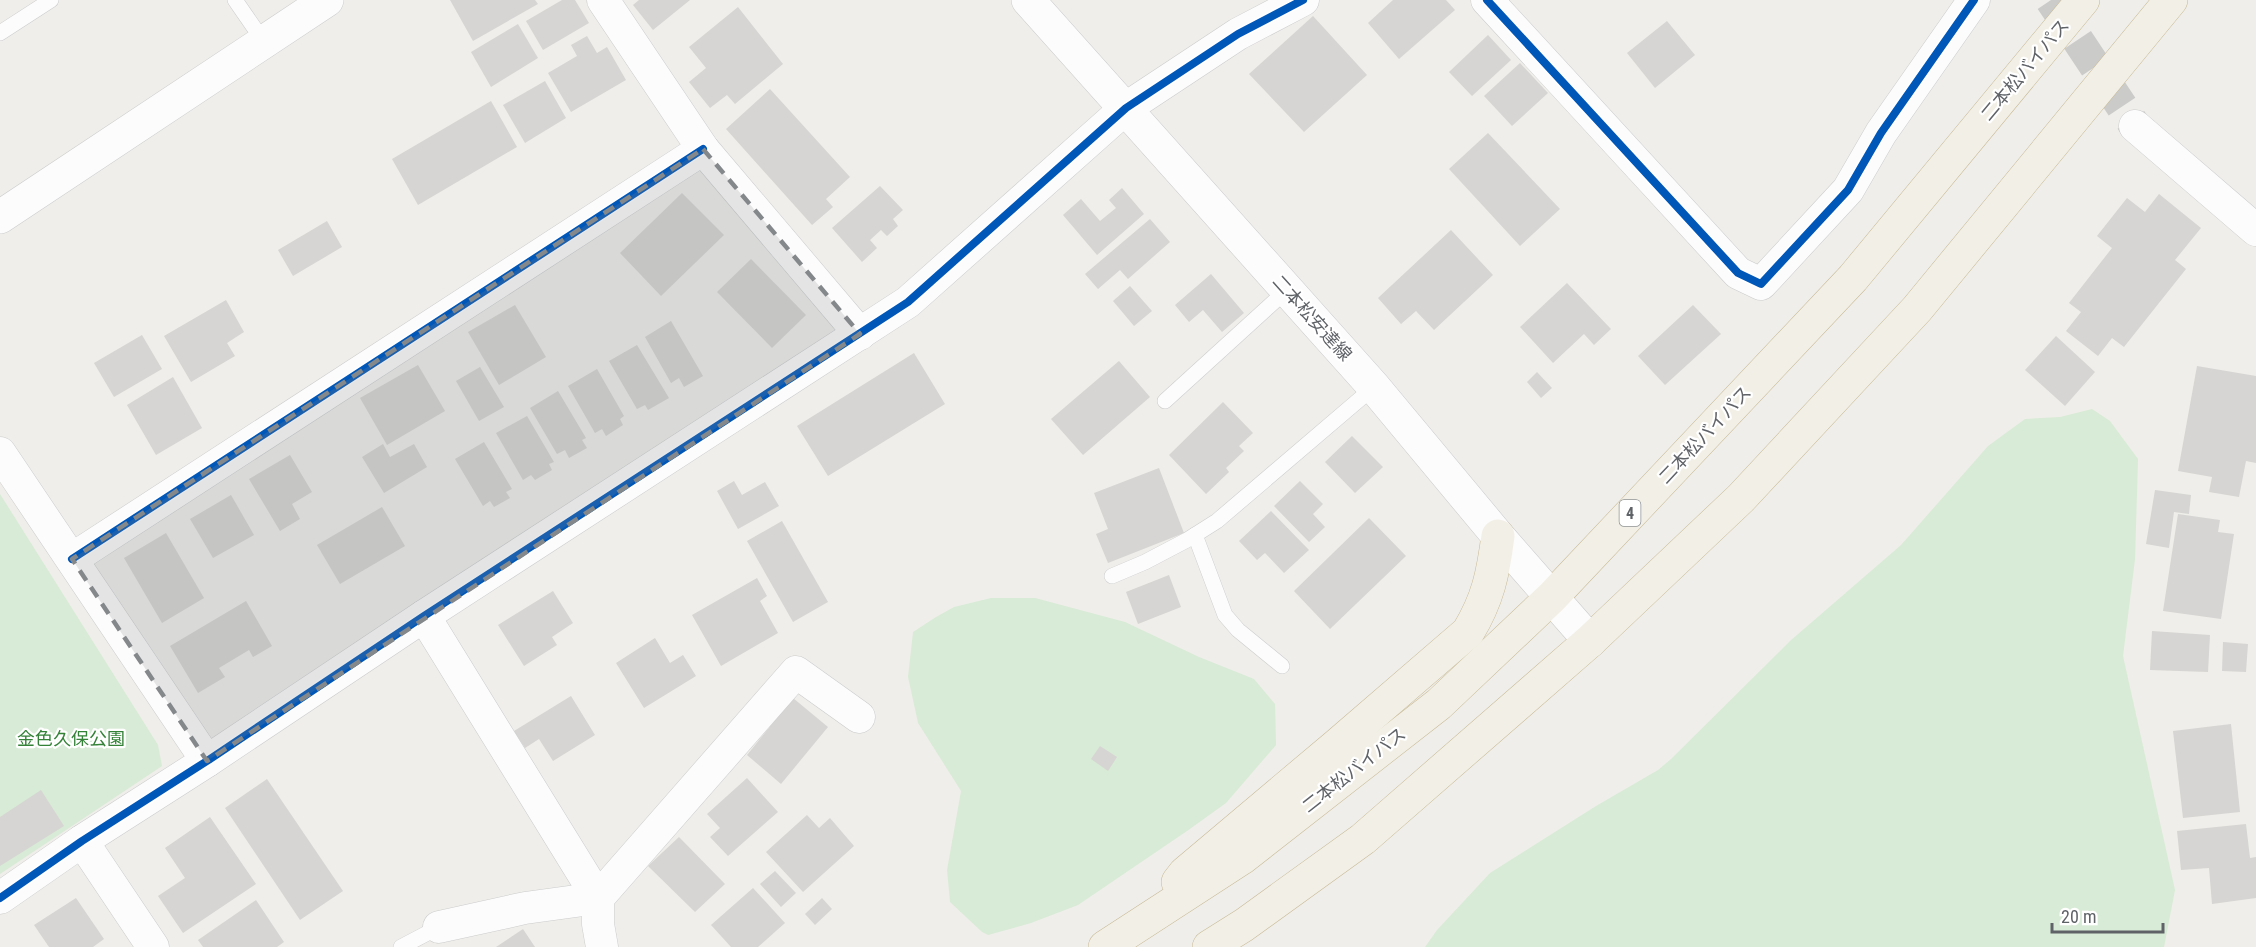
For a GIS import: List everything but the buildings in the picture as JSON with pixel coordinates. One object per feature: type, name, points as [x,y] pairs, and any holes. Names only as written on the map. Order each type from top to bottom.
[{"type":"highway","name":"二本松バイパス","points":[[1104,947],[1242,858],[1439,704],[1552,597],[1853,278],[2082,0]]},
{"type":"highway","points":[[1209,947],[1244,925],[1363,838],[1590,641],[1741,498],[1917,309],[2171,0]]},
{"type":"highway","points":[[1144,923],[1185,873],[1468,632],[1481,610],[1492,577],[1498,536]]},
{"type":"main road","points":[[0,218],[327,0]]},
{"type":"main road","name":"二本松安達線","points":[[1028,0],[1374,387],[1498,536],[1590,641]]},
{"type":"street","points":[[603,0],[703,149],[860,334]]},
{"type":"street","points":[[0,897],[424,616],[908,302],[1126,108],[1238,34],[1303,0]]},
{"type":"street","points":[[1487,0],[1738,273],[1761,284],[1848,190],[1881,133],[1974,0]]},
{"type":"street","points":[[2135,126],[2254,227]]},
{"type":"street","points":[[72,559],[703,149]]},
{"type":"street","points":[[0,453],[207,761]]},
{"type":"street","points":[[424,616],[598,898],[598,924],[602,947]]},
{"type":"street","points":[[439,927],[525,908],[598,898],[796,672],[860,717]]},
{"type":"street","points":[[82,841],[153,947]]},
{"type":"lane","points":[[0,33],[51,0]]},
{"type":"lane","points":[[235,0],[264,42]]},
{"type":"lane","points":[[1165,400],[1287,290]]},
{"type":"lane","points":[[1112,576],[1145,562],[1217,521],[1374,387]]},
{"type":"lane","points":[[1195,535],[1226,615],[1238,630],[1282,666]]},
{"type":"lane","points":[[401,947],[439,927]]},
{"type":"highlighted area","points":[[703,149],[860,334],[207,761],[72,559]]},
{"type":"green space","points":[[2092,409],[2110,421],[2138,459],[2135,559],[2123,656],[2175,890],[2164,947],[1425,947],[1437,930],[1490,873],[1658,770],[1671,759],[1790,641],[1901,545],[1988,446],[2025,419],[2060,417]]},
{"type":"green space","name":"金色久保公園","points":[[0,494],[158,745],[162,766],[0,874]]},
{"type":"green space","points":[[991,598],[1035,598],[1125,622],[1199,657],[1254,679],[1275,704],[1276,745],[1226,803],[1078,905],[1031,923],[988,935],[950,902],[947,870],[961,791],[918,723],[908,677],[913,632],[954,607]]},
{"type":"tunnel","points":[[2051,0],[2135,126]]},
{"type":"cycle path","points":[[0,898],[82,841],[207,761],[424,616],[908,302],[1126,108],[1238,34],[1303,0]]},
{"type":"cycle path","points":[[1487,0],[1738,273],[1761,284],[1848,190],[1881,133],[1974,0]]},
{"type":"cycle path","points":[[72,559],[703,149]]}]
